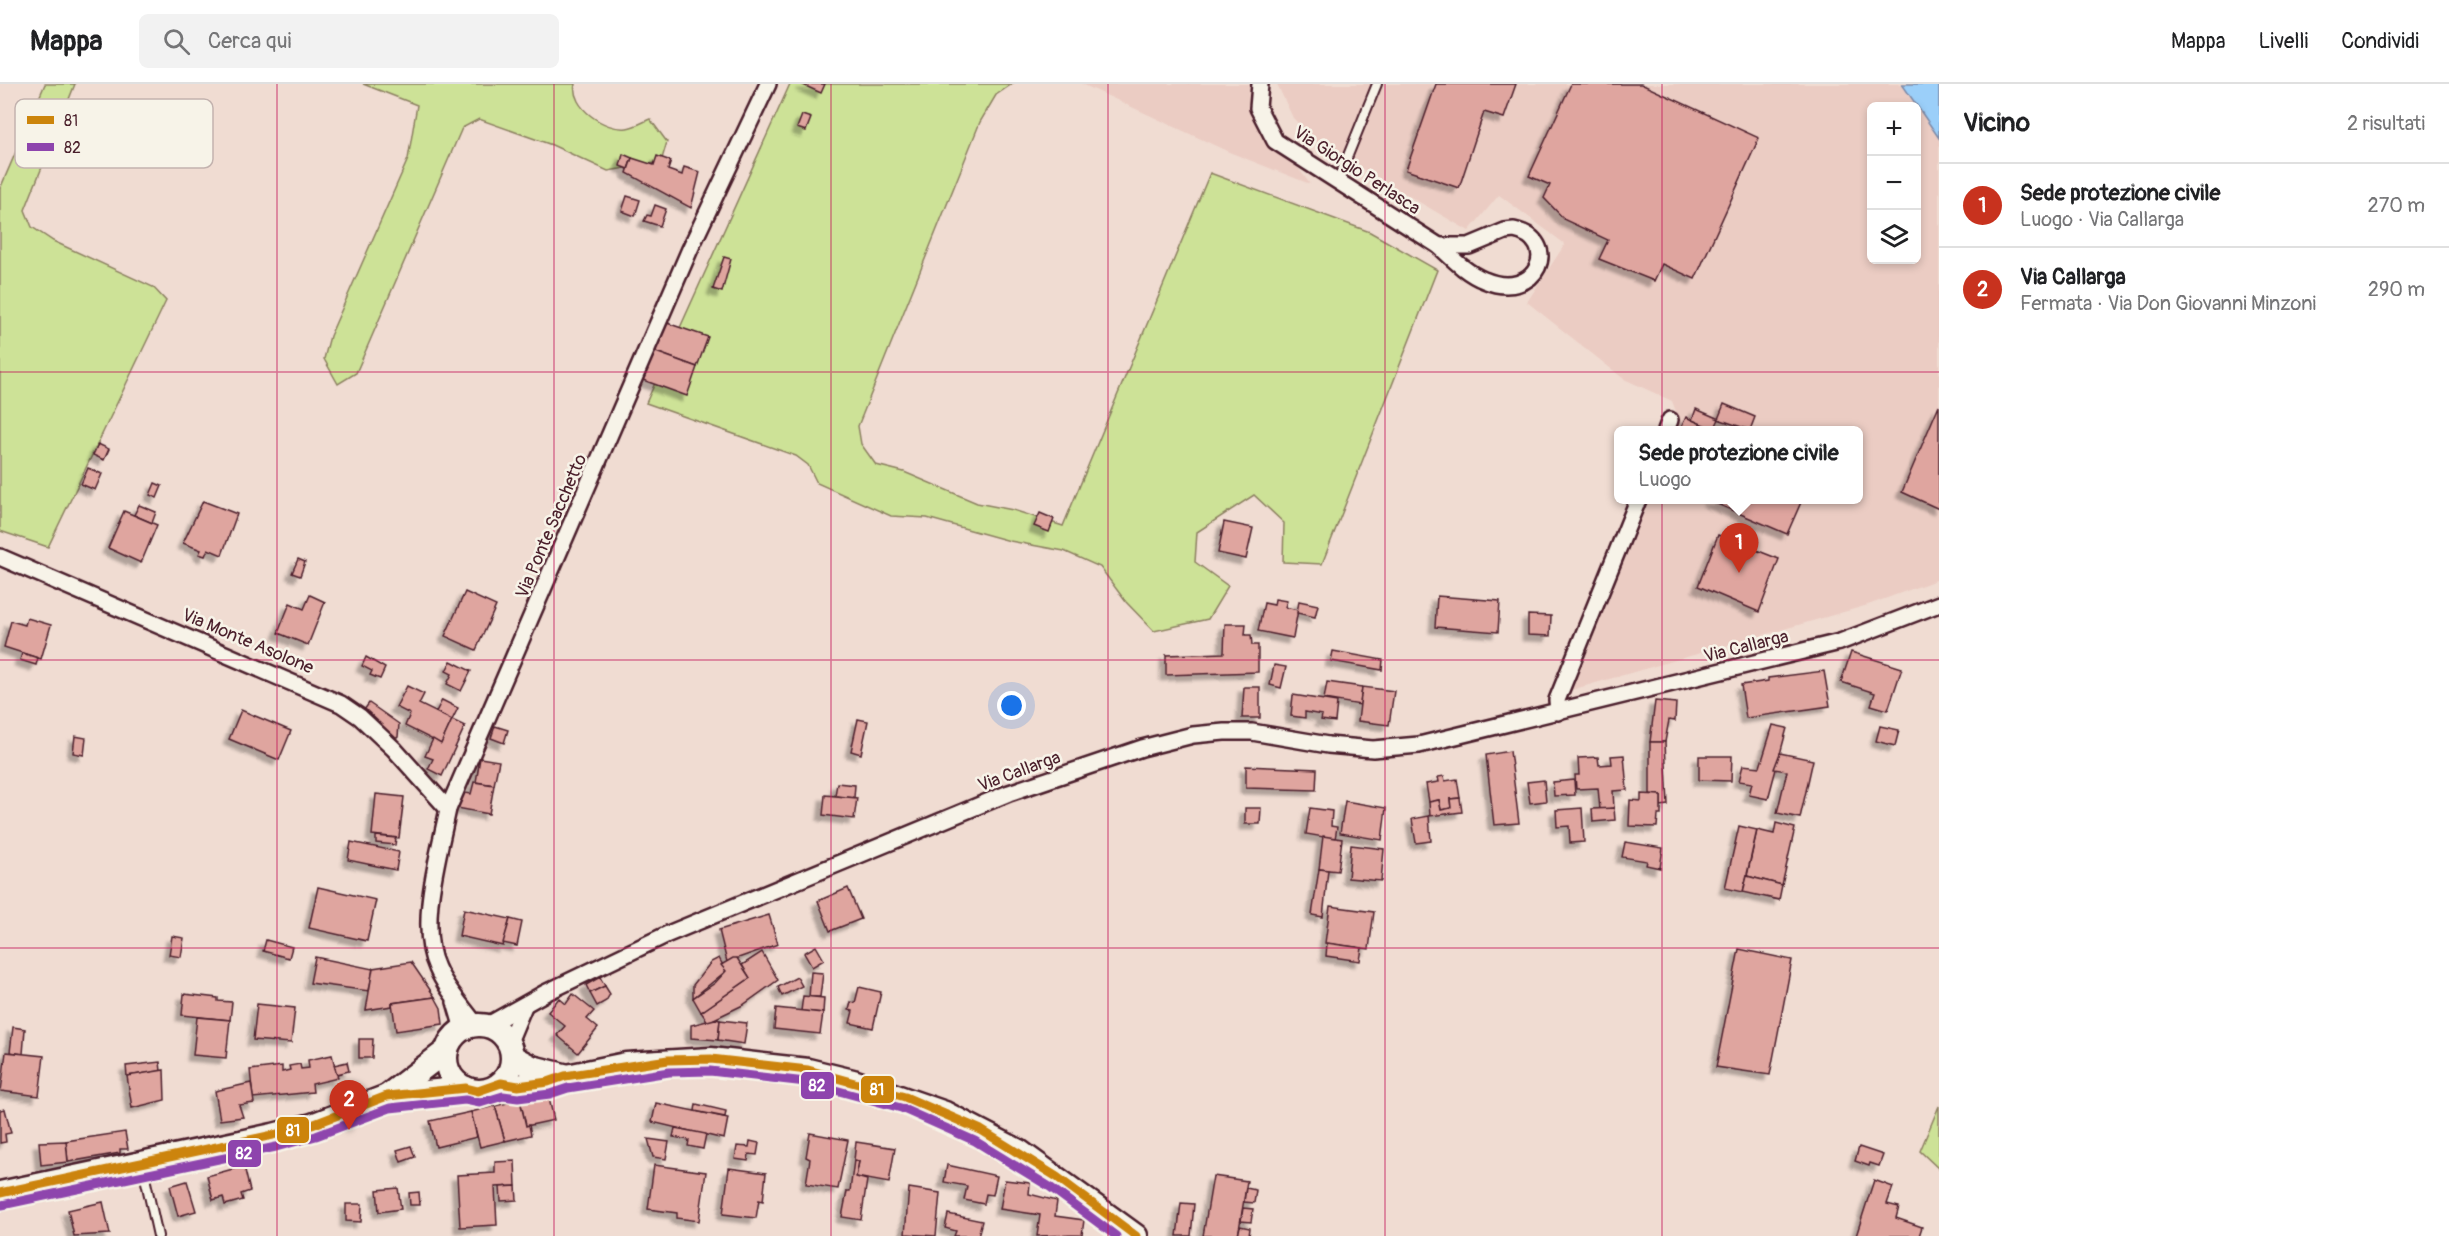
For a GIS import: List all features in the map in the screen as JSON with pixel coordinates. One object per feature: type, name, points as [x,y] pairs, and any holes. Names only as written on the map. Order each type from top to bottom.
[{"type":"street","name":"Via Ponte Sacchetto","points":[[475,1026],[437,968],[428,941],[435,872],[448,809],[690,249],[768,84]]},
{"type":"street","name":"Via Giorgio Perlasca","points":[[1260,84],[1258,108],[1275,141],[1439,246],[1466,271],[1485,281],[1506,285],[1522,284],[1534,274],[1539,259],[1535,243],[1522,232],[1514,230],[1505,231],[1469,246],[1439,246]]},
{"type":"street","points":[[1558,712],[1557,700],[1636,504]]},
{"type":"street","name":"Via Monte Asolone","points":[[0,557],[341,704],[360,717],[394,749],[448,809]]},
{"type":"street","name":"Via Callarga","points":[[475,1026],[524,1006],[544,993],[668,934],[1009,793],[1142,748],[1192,735],[1224,732],[1252,732],[1328,745],[1373,749],[1419,745],[1840,642],[1939,604]]},
{"type":"street","points":[[0,1193],[312,1125],[387,1096],[466,1088],[478,1091],[490,1089],[501,1083],[511,1067],[511,1050],[524,1006]]},
{"type":"street","points":[[466,1088],[449,1073],[447,1050],[450,1042],[475,1026],[503,1035],[511,1050],[532,1067],[565,1076]]},
{"type":"street","points":[[387,1096],[447,1050]]},
{"type":"street","points":[[501,1083],[518,1086],[548,1082],[565,1076],[626,1064],[711,1059],[808,1070],[853,1081],[945,1113],[1019,1151],[1136,1236]]},
{"type":"lane","points":[[1338,180],[1377,84]]},
{"type":"lane","points":[[142,1163],[158,1236]]},
{"type":"shaded area","points":[[1082,84],[1249,84],[1259,115],[1310,184],[1229,152]]},
{"type":"shaded area","points":[[1277,84],[1902,84],[1914,102],[1867,102],[1867,264],[1921,264],[1921,112],[1939,138],[1939,579],[1868,605],[1571,690],[1647,504],[1863,504],[1863,426],[1678,426],[1679,420],[1672,401],[1624,379],[1527,302],[1565,244],[1499,195],[1469,231],[1318,143],[1293,118]]},
{"type":"green space","points":[[45,84],[75,84],[69,99],[39,99]]},
{"type":"green space","points":[[363,84],[575,84],[578,101],[591,116],[609,126],[618,128],[636,126],[650,119],[667,142],[661,162],[608,171],[552,145],[479,119],[462,128],[356,373],[338,384],[324,359],[330,336],[408,159],[417,105]]},
{"type":"green space","points":[[790,84],[1012,84],[996,95],[980,122],[858,426],[861,444],[876,465],[904,472],[977,503],[1013,510],[1063,526],[1210,173],[1370,232],[1437,270],[1322,564],[1283,562],[1284,523],[1254,495],[1197,532],[1195,562],[1228,586],[1208,619],[1154,631],[1126,602],[1100,567],[1064,551],[1010,541],[927,518],[891,516],[817,483],[808,465],[796,456],[646,403]]},
{"type":"green space","points":[[15,154],[15,168],[42,168],[25,210],[32,227],[53,241],[153,287],[166,301],[48,547],[0,531],[0,189]]},
{"type":"green space","points":[[1939,1106],[1939,1169],[1920,1151]]},
{"type":"water","points":[[1902,84],[1939,84],[1939,138],[1921,112],[1921,102],[1914,102]]},
{"type":"building","points":[[801,84],[825,84],[821,93]]},
{"type":"building","points":[[1436,84],[1516,84],[1504,118],[1484,112],[1459,188],[1406,170]]},
{"type":"building","points":[[1571,84],[1641,84],[1759,138],[1695,279],[1662,264],[1654,281],[1599,259],[1608,240],[1565,220],[1544,198],[1550,185],[1529,176]]},
{"type":"building","points":[[802,115],[811,118],[806,131],[797,128]]},
{"type":"building","points":[[623,154],[632,158],[628,169],[620,166]]},
{"type":"building","points":[[657,156],[671,161],[668,170],[682,175],[684,167],[700,172],[691,208],[627,173],[632,158],[654,165]]},
{"type":"building","points":[[627,196],[640,200],[635,216],[622,211]]},
{"type":"building","points":[[655,205],[666,209],[660,226],[644,221],[647,215],[651,216]]},
{"type":"building","points":[[724,257],[731,259],[722,292],[713,289]]},
{"type":"building","points":[[667,323],[708,337],[697,367],[653,351]]},
{"type":"building","points":[[653,351],[697,367],[687,396],[643,380]]},
{"type":"building","points":[[1724,404],[1755,417],[1752,426],[1738,426],[1718,419]]},
{"type":"building","points":[[1939,405],[1939,509],[1902,492]]},
{"type":"building","points":[[1696,409],[1719,419],[1716,426],[1705,426],[1692,420]]},
{"type":"building","points":[[1686,417],[1706,426],[1682,426]]},
{"type":"building","points":[[98,444],[109,449],[104,460],[93,455]]},
{"type":"building","points":[[88,468],[102,474],[95,490],[81,484]]},
{"type":"building","points":[[155,483],[162,486],[157,498],[150,495]]},
{"type":"building","points":[[203,501],[237,514],[222,555],[208,549],[205,556],[199,554],[201,550],[183,543]]},
{"type":"building","points":[[1717,504],[1800,504],[1787,534]]},
{"type":"building","points":[[139,505],[156,512],[152,523],[134,515]]},
{"type":"building","points":[[124,511],[157,525],[141,563],[108,548]]},
{"type":"building","points":[[1040,513],[1054,519],[1049,532],[1034,526]]},
{"type":"building","points":[[1224,522],[1253,528],[1246,559],[1218,553]]},
{"type":"building","points":[[1718,535],[1779,559],[1759,612],[1698,586]]},
{"type":"building","points":[[298,559],[305,562],[300,576],[292,573]]},
{"type":"building","points":[[465,592],[496,606],[476,650],[445,636]]},
{"type":"building","points":[[310,595],[325,602],[308,645],[278,633],[290,603],[304,609]]},
{"type":"building","points":[[1437,596],[1500,601],[1498,632],[1435,627]]},
{"type":"building","points":[[1275,599],[1287,601],[1285,607],[1298,610],[1293,638],[1258,631],[1264,603],[1274,605]]},
{"type":"building","points":[[1299,601],[1318,605],[1315,617],[1297,613]]},
{"type":"building","points":[[1528,615],[1551,616],[1550,636],[1528,635]]},
{"type":"building","points":[[27,618],[51,625],[41,659],[4,647],[11,621],[25,625]]},
{"type":"building","points":[[1225,624],[1246,624],[1245,635],[1251,635],[1252,645],[1258,645],[1258,672],[1166,675],[1166,655],[1224,653]]},
{"type":"building","points":[[1333,651],[1383,660],[1382,670],[1331,661]]},
{"type":"building","points":[[1851,652],[1902,668],[1888,710],[1871,705],[1875,693],[1841,682]]},
{"type":"building","points":[[22,653],[38,658],[36,665],[20,660]]},
{"type":"building","points":[[366,657],[385,668],[380,679],[370,675],[372,671],[362,666]]},
{"type":"building","points":[[451,661],[471,671],[461,691],[447,684],[452,674],[446,671]]},
{"type":"building","points":[[1274,665],[1286,667],[1281,688],[1270,685]]},
{"type":"building","points":[[1824,671],[1830,706],[1746,718],[1741,685],[1768,681],[1768,678]]},
{"type":"building","points":[[1327,682],[1362,687],[1360,705],[1324,699]]},
{"type":"building","points":[[407,686],[424,694],[419,704],[452,720],[441,744],[405,726],[410,714],[396,707]]},
{"type":"building","points":[[1244,687],[1260,687],[1260,718],[1242,718]]},
{"type":"building","points":[[1362,687],[1394,691],[1389,725],[1358,721]]},
{"type":"building","points":[[1293,695],[1337,702],[1335,722],[1321,720],[1322,715],[1305,712],[1305,718],[1291,716]]},
{"type":"building","points":[[442,700],[458,708],[452,720],[436,712]]},
{"type":"building","points":[[1655,701],[1676,703],[1675,721],[1669,720],[1665,742],[1650,742]]},
{"type":"building","points":[[369,703],[399,724],[398,737],[392,741],[362,713]]},
{"type":"building","points":[[241,710],[291,731],[279,760],[229,739]]},
{"type":"building","points":[[858,719],[868,721],[861,754],[851,751]]},
{"type":"building","points":[[452,720],[465,726],[442,776],[428,769],[433,759],[425,756],[433,739],[441,744]]},
{"type":"building","points":[[1773,725],[1787,728],[1768,799],[1749,795],[1752,783],[1739,781],[1743,765],[1760,767]]},
{"type":"building","points":[[495,726],[508,730],[504,743],[491,738]]},
{"type":"building","points":[[1880,726],[1899,730],[1895,746],[1876,741]]},
{"type":"building","points":[[75,736],[86,738],[84,755],[73,753]]},
{"type":"building","points":[[1650,742],[1665,742],[1668,805],[1661,806],[1661,795],[1650,794]]},
{"type":"building","points":[[1510,751],[1519,823],[1494,825],[1486,755]]},
{"type":"building","points":[[1780,753],[1813,760],[1800,818],[1777,813],[1787,771],[1774,769]]},
{"type":"building","points":[[1624,755],[1627,790],[1613,791],[1614,808],[1600,810],[1598,788],[1576,789],[1575,775],[1579,775],[1578,758],[1598,757],[1599,765],[1612,764],[1611,756]]},
{"type":"building","points":[[1699,756],[1732,756],[1731,781],[1699,780]]},
{"type":"building","points":[[480,758],[499,761],[494,785],[476,782]]},
{"type":"building","points":[[1246,766],[1317,769],[1316,790],[1246,788]]},
{"type":"building","points":[[1444,776],[1445,781],[1457,779],[1460,798],[1450,799],[1451,808],[1441,810],[1439,800],[1429,802],[1426,784],[1439,782],[1438,777]]},
{"type":"building","points":[[1544,780],[1546,801],[1530,803],[1527,782]]},
{"type":"building","points":[[1574,780],[1575,795],[1554,796],[1553,782]]},
{"type":"building","points":[[474,782],[494,785],[489,814],[457,808],[460,792],[471,794]]},
{"type":"building","points":[[837,783],[855,785],[854,798],[835,796]]},
{"type":"building","points":[[376,794],[404,797],[399,838],[372,835]]},
{"type":"building","points":[[1641,794],[1661,795],[1661,815],[1658,815],[1657,827],[1629,826],[1630,800],[1641,801]]},
{"type":"building","points":[[825,795],[857,798],[854,819],[823,815]]},
{"type":"building","points":[[1460,798],[1462,812],[1430,816],[1429,802],[1439,800],[1441,810],[1451,808],[1450,799]]},
{"type":"building","points":[[1345,801],[1386,808],[1382,840],[1340,833]]},
{"type":"building","points":[[1245,808],[1261,808],[1260,824],[1245,824]]},
{"type":"building","points":[[1310,808],[1332,811],[1331,826],[1337,827],[1335,839],[1306,834]]},
{"type":"building","points":[[1582,808],[1584,842],[1570,843],[1569,826],[1557,827],[1556,810]]},
{"type":"building","points":[[1614,808],[1615,820],[1593,822],[1592,809]]},
{"type":"building","points":[[1429,816],[1431,841],[1416,843],[1412,819]]},
{"type":"building","points":[[1776,823],[1795,828],[1782,885],[1747,876],[1757,830],[1774,834]]},
{"type":"building","points":[[1739,826],[1757,830],[1743,892],[1725,888]]},
{"type":"building","points":[[376,836],[396,838],[395,845],[376,843]]},
{"type":"building","points":[[1323,836],[1342,839],[1338,871],[1319,869]]},
{"type":"building","points":[[351,842],[399,852],[396,870],[348,860]]},
{"type":"building","points":[[1625,842],[1663,848],[1660,868],[1646,865],[1647,861],[1622,857]]},
{"type":"building","points":[[1351,845],[1384,849],[1381,881],[1348,878]]},
{"type":"building","points":[[1319,869],[1328,870],[1323,917],[1312,915]]},
{"type":"building","points":[[1747,876],[1782,885],[1779,900],[1743,892]]},
{"type":"building","points":[[318,887],[376,900],[367,941],[309,928]]},
{"type":"building","points":[[848,888],[861,919],[830,931],[818,901]]},
{"type":"building","points":[[1330,906],[1374,912],[1369,949],[1325,943]]},
{"type":"building","points":[[464,909],[510,919],[503,946],[459,936]]},
{"type":"building","points":[[769,915],[778,944],[727,962],[719,930]]},
{"type":"building","points":[[510,919],[522,922],[517,946],[503,943]]},
{"type":"building","points":[[172,936],[184,938],[181,957],[169,955]]},
{"type":"building","points":[[266,940],[292,947],[289,958],[263,951]]},
{"type":"building","points":[[1327,943],[1362,948],[1360,961],[1326,956]]},
{"type":"building","points":[[816,946],[824,960],[812,967],[804,953]]},
{"type":"building","points":[[1739,949],[1792,960],[1770,1075],[1716,1067]]},
{"type":"building","points":[[762,952],[778,980],[743,1005],[708,1022],[701,1012],[750,978],[742,965]]},
{"type":"building","points":[[315,957],[373,969],[369,991],[310,983]]},
{"type":"building","points":[[719,958],[726,971],[693,998],[693,985],[711,962]]},
{"type":"building","points":[[737,958],[750,978],[701,1012],[693,998],[715,983],[726,971],[721,965]]},
{"type":"building","points":[[411,962],[435,997],[392,1003],[392,1006],[366,1010],[373,968]]},
{"type":"building","points":[[811,972],[823,973],[820,997],[809,997]]},
{"type":"building","points":[[600,977],[605,986],[590,993],[586,985]]},
{"type":"building","points":[[797,977],[802,986],[782,996],[778,987]]},
{"type":"building","points":[[605,986],[610,994],[606,1001],[597,1006],[590,993]]},
{"type":"building","points":[[859,987],[881,992],[873,1028],[850,1023],[853,1011],[849,1010],[851,1002],[855,1003]]},
{"type":"building","points":[[184,994],[232,1002],[230,1020],[182,1015]]},
{"type":"building","points":[[573,994],[594,1011],[587,1019],[598,1028],[578,1053],[557,1035],[565,1026],[548,1012],[559,998],[566,1004]]},
{"type":"building","points":[[803,996],[824,998],[823,1013],[801,1011]]},
{"type":"building","points":[[435,997],[441,1008],[443,1024],[396,1031],[392,1003]]},
{"type":"building","points":[[257,1004],[295,1008],[291,1043],[253,1040]]},
{"type":"building","points":[[776,1008],[823,1013],[820,1034],[774,1029]]},
{"type":"building","points":[[197,1017],[230,1020],[226,1058],[193,1055]]},
{"type":"building","points":[[715,1019],[720,1020],[718,1040],[691,1038],[691,1025]]},
{"type":"building","points":[[720,1020],[747,1023],[744,1044],[718,1040]]},
{"type":"building","points":[[13,1027],[25,1029],[23,1054],[10,1052]]},
{"type":"building","points":[[359,1039],[373,1039],[372,1058],[359,1058]]},
{"type":"building","points":[[6,1052],[44,1056],[39,1096],[1,1091]]},
{"type":"building","points":[[332,1055],[338,1078],[312,1084],[313,1092],[253,1098],[250,1070],[282,1066],[282,1072],[290,1070],[289,1066],[300,1064],[301,1069],[309,1068],[308,1060]]},
{"type":"building","points":[[160,1062],[161,1071],[127,1076],[126,1066]]},
{"type":"building","points":[[347,1062],[349,1071],[337,1074],[334,1065]]},
{"type":"building","points":[[164,1070],[165,1100],[132,1108],[127,1076]]},
{"type":"building","points":[[251,1083],[254,1103],[239,1105],[243,1117],[220,1120],[215,1091]]},
{"type":"building","points":[[548,1094],[554,1120],[526,1126],[520,1100]]},
{"type":"building","points":[[520,1100],[526,1126],[529,1125],[531,1135],[505,1141],[495,1106]]},
{"type":"building","points":[[656,1103],[728,1118],[724,1139],[652,1122]]},
{"type":"building","points":[[696,1104],[726,1111],[725,1117],[695,1111]]},
{"type":"building","points":[[495,1106],[505,1141],[480,1147],[471,1112]]},
{"type":"building","points":[[5,1109],[11,1133],[5,1134],[6,1142],[0,1143],[0,1110]]},
{"type":"building","points":[[471,1112],[477,1137],[436,1147],[430,1121]]},
{"type":"building","points":[[675,1128],[706,1134],[703,1149],[688,1146],[689,1140],[673,1137]]},
{"type":"building","points":[[125,1132],[128,1149],[120,1149],[120,1153],[68,1162],[66,1141]]},
{"type":"building","points":[[810,1133],[848,1140],[838,1189],[806,1184],[810,1159],[806,1157]]},
{"type":"building","points":[[648,1139],[669,1142],[666,1159],[653,1157]]},
{"type":"building","points":[[66,1141],[68,1162],[41,1165],[39,1142]]},
{"type":"building","points":[[750,1141],[759,1143],[757,1155],[749,1154],[748,1161],[735,1159],[737,1146],[749,1147]]},
{"type":"building","points":[[856,1142],[895,1148],[889,1183],[856,1177],[859,1161],[854,1160]]},
{"type":"building","points":[[411,1146],[415,1157],[401,1162],[397,1150]]},
{"type":"building","points":[[1859,1147],[1883,1155],[1879,1166],[1870,1163],[1869,1166],[1855,1161]]},
{"type":"building","points":[[854,1160],[859,1161],[856,1177],[867,1180],[861,1220],[842,1217],[847,1191],[850,1191]]},
{"type":"building","points":[[515,1161],[516,1186],[495,1187],[497,1225],[460,1227],[457,1175],[495,1173],[495,1162]]},
{"type":"building","points":[[654,1165],[706,1172],[699,1221],[677,1218],[677,1213],[648,1209]]},
{"type":"building","points":[[947,1165],[997,1176],[993,1195],[986,1194],[984,1204],[964,1200],[967,1186],[944,1182]]},
{"type":"building","points":[[244,1166],[250,1191],[241,1194],[243,1200],[225,1205],[223,1197],[213,1200],[207,1176]]},
{"type":"building","points":[[729,1168],[766,1173],[763,1201],[759,1200],[756,1218],[723,1214]]},
{"type":"building","points":[[1213,1176],[1247,1181],[1238,1236],[1203,1236]]},
{"type":"building","points":[[1005,1180],[1030,1183],[1029,1194],[1057,1201],[1055,1216],[1084,1220],[1082,1235],[1037,1236],[1040,1215],[1000,1209]]},
{"type":"building","points":[[1874,1180],[1893,1187],[1887,1204],[1899,1207],[1896,1218],[1922,1227],[1919,1236],[1856,1236]]},
{"type":"building","points":[[187,1181],[196,1211],[178,1216],[170,1186]]},
{"type":"building","points":[[516,1186],[517,1200],[501,1201],[500,1187]]},
{"type":"building","points":[[398,1188],[401,1209],[379,1212],[377,1190]]},
{"type":"building","points":[[909,1188],[940,1193],[936,1236],[905,1234]]},
{"type":"building","points":[[1246,1188],[1256,1190],[1254,1203],[1244,1202]]},
{"type":"building","points":[[419,1192],[420,1205],[410,1205],[409,1193]]},
{"type":"building","points":[[103,1202],[110,1234],[74,1236],[68,1210]]},
{"type":"building","points":[[1181,1203],[1194,1204],[1191,1236],[1177,1236]]},
{"type":"building","points":[[346,1204],[362,1204],[361,1222],[346,1221]]},
{"type":"building","points":[[1243,1208],[1253,1209],[1251,1222],[1241,1221]]},
{"type":"building","points":[[948,1214],[982,1221],[978,1236],[954,1236],[956,1231],[945,1228]]},
{"type":"building","points":[[1240,1226],[1250,1228],[1249,1236],[1238,1236]]},
{"type":"transit line","name":"81","points":[[0,1193],[273,1135],[312,1125],[387,1096],[466,1088],[478,1091],[501,1083],[518,1086],[548,1082],[565,1076],[668,1060],[711,1059],[808,1070],[905,1097],[981,1130],[1057,1177],[1136,1236]]},
{"type":"transit line","name":"82","points":[[2,1205],[276,1147],[316,1136],[390,1108],[465,1100],[480,1103],[503,1096],[518,1098],[550,1094],[568,1088],[669,1072],[710,1071],[806,1082],[901,1108],[975,1141],[1050,1187],[1116,1236]]},
{"type":"place","name":"Sede protezione civile","points":[[1739,573]]},
{"type":"place","name":"Via Callarga","points":[[349,1130]]}]
